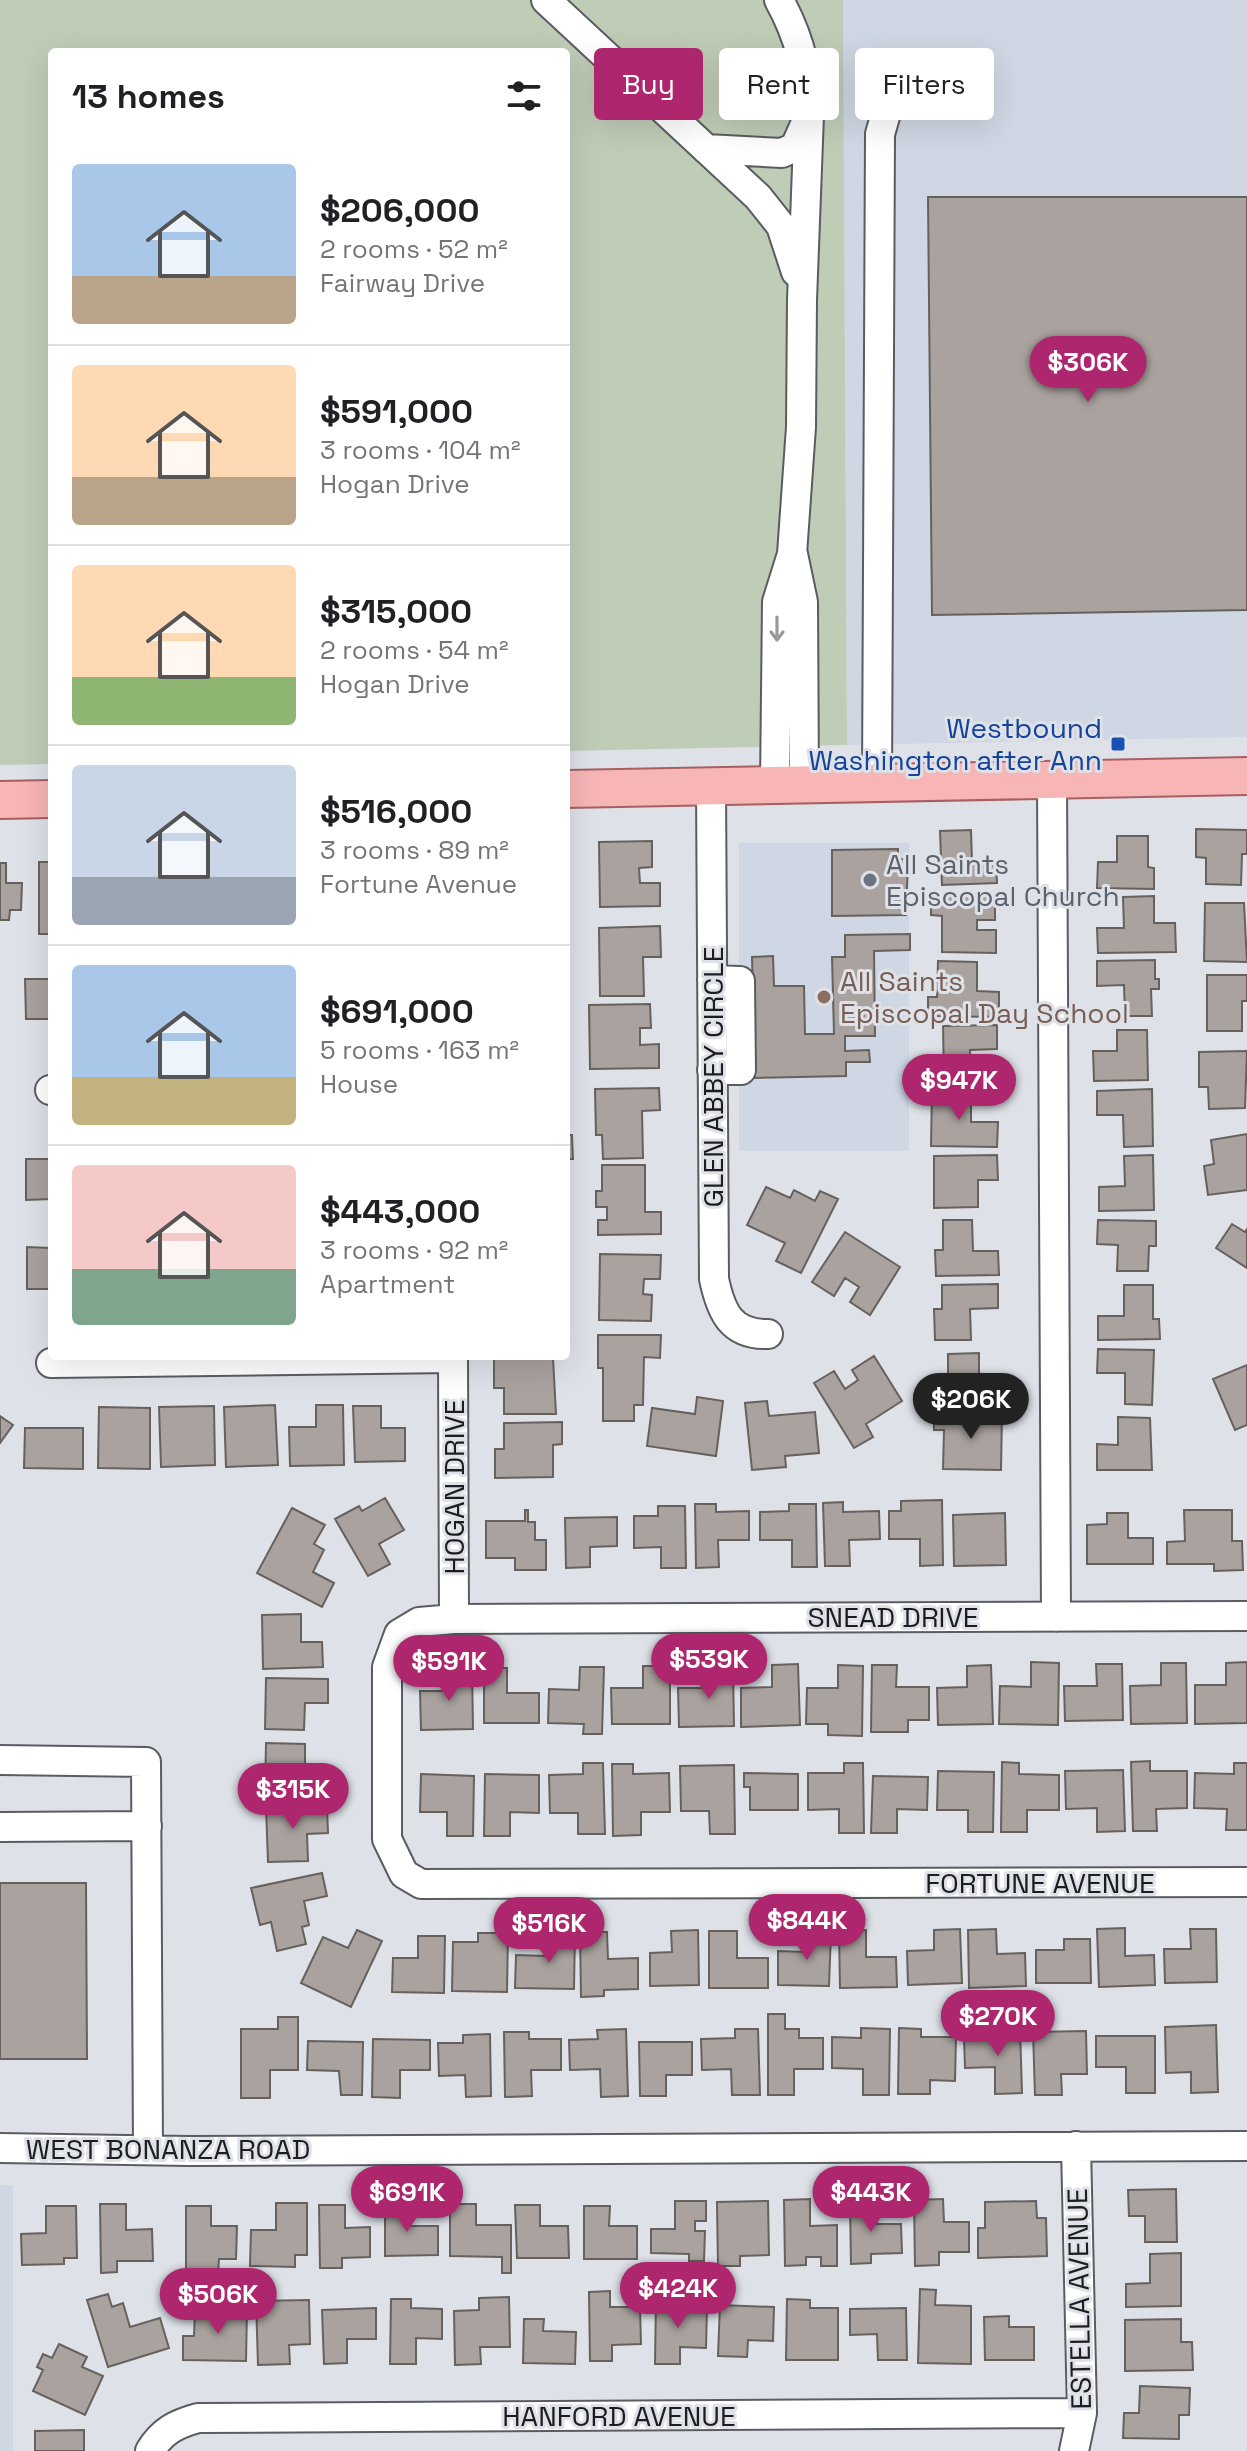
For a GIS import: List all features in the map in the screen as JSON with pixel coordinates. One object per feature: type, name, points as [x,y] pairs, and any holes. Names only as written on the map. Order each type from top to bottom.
[{"type":"main road","points":[[570,789],[1247,776]]},
{"type":"main road","points":[[0,800],[48,799]]},
{"type":"street","points":[[546,0],[758,197],[781,226],[794,258],[802,300]]},
{"type":"street","points":[[779,0],[796,31],[799,48]]},
{"type":"street","points":[[706,149],[782,153],[795,147],[807,120]]},
{"type":"street","points":[[790,784],[803,602],[792,554],[801,427],[809,120]]},
{"type":"street","points":[[877,784],[880,134],[884,120]]},
{"type":"street","points":[[1052,780],[1056,1617]]},
{"type":"street","name":"GLEN ABBEY CIRCLE","points":[[711,786],[714,1279],[719,1305],[734,1325],[752,1334],[768,1334]]},
{"type":"street","points":[[51,1363],[252,1360]]},
{"type":"street","name":"HOGAN DRIVE","points":[[453,1360],[454,1619]]},
{"type":"street","name":"SNEAD DRIVE","points":[[404,1874],[387,1839],[387,1667],[399,1634],[419,1622],[454,1619],[1247,1616]]},
{"type":"street","points":[[0,1760],[146,1762],[148,2150]]},
{"type":"street","points":[[0,1827],[147,1826]]},
{"type":"street","name":"FORTUNE AVENUE","points":[[404,1874],[421,1884],[1247,1882]]},
{"type":"street","name":"ESTELLA AVENUE","points":[[1074,2451],[1082,2413],[1076,2146]]},
{"type":"street","name":"WEST BONANZA ROAD","points":[[0,2148],[1247,2146]]},
{"type":"street","name":"HANFORD AVENUE","points":[[155,2443],[179,2423],[198,2418],[1082,2413]]},
{"type":"shaded area","points":[[843,0],[1247,0],[1247,737],[847,745]]},
{"type":"shaded area","name":"All Saints Episcopal Day School","points":[[739,843],[909,843],[909,1151],[739,1151]]},
{"type":"shaded area","points":[[0,2185],[13,2185],[13,2451],[0,2451]]},
{"type":"green space","points":[[0,0],[843,0],[847,745],[570,751],[570,48],[48,48],[48,764],[0,765]]},
{"type":"building","points":[[928,197],[1247,197],[1247,610],[932,615]]},
{"type":"building","points":[[1196,829],[1247,830],[1247,854],[1242,854],[1241,885],[1206,884],[1206,858],[1196,857]]},
{"type":"building","points":[[971,830],[972,862],[996,862],[997,883],[942,885],[940,831]]},
{"type":"building","points":[[1117,836],[1148,836],[1148,867],[1154,868],[1154,889],[1097,888],[1098,862],[1117,862]]},
{"type":"building","points":[[652,841],[652,867],[639,868],[640,883],[660,883],[660,906],[600,907],[599,842]]},
{"type":"building","name":"All Saints Episcopal Church","points":[[898,849],[898,859],[908,859],[906,915],[832,916],[832,850]]},
{"type":"building","points":[[39,862],[48,862],[48,934],[39,934]]},
{"type":"building","points":[[0,863],[6,863],[6,883],[22,883],[21,910],[10,910],[9,920],[0,920]]},
{"type":"building","points":[[931,895],[995,896],[995,920],[977,920],[977,930],[996,930],[996,953],[942,952],[942,916],[931,915]]},
{"type":"building","points":[[1154,896],[1154,923],[1175,923],[1176,952],[1098,953],[1097,928],[1124,928],[1123,897]]},
{"type":"building","points":[[1205,903],[1244,903],[1247,962],[1204,961]]},
{"type":"building","points":[[660,926],[661,957],[643,957],[644,996],[600,996],[599,928]]},
{"type":"building","points":[[910,934],[910,950],[874,951],[875,1036],[845,1036],[845,1051],[869,1050],[870,1062],[846,1062],[846,1076],[755,1078],[752,957],[773,956],[774,986],[804,986],[805,1034],[834,1034],[832,957],[845,957],[845,935]]},
{"type":"building","points":[[1155,960],[1155,979],[1159,979],[1159,989],[1151,989],[1152,1016],[1125,1016],[1124,985],[1097,986],[1097,961]]},
{"type":"building","points":[[938,961],[977,962],[977,991],[999,992],[999,1017],[928,1016],[928,997],[937,997]]},
{"type":"building","points":[[1207,975],[1247,975],[1247,1001],[1242,1001],[1242,1031],[1207,1031]]},
{"type":"building","points":[[25,979],[48,979],[48,1019],[26,1019]]},
{"type":"building","points":[[650,1004],[651,1028],[640,1028],[640,1045],[659,1044],[659,1068],[590,1069],[589,1005]]},
{"type":"building","points":[[997,1025],[997,1049],[970,1050],[971,1081],[944,1082],[943,1026]]},
{"type":"building","points":[[1117,1030],[1147,1030],[1148,1080],[1094,1081],[1093,1051],[1117,1051]]},
{"type":"building","points":[[1247,1051],[1245,1108],[1209,1109],[1208,1087],[1199,1087],[1199,1052]]},
{"type":"building","points":[[659,1088],[660,1110],[642,1111],[643,1158],[603,1159],[602,1135],[596,1135],[595,1089]]},
{"type":"building","points":[[1152,1089],[1153,1146],[1124,1147],[1123,1115],[1097,1115],[1097,1091]]},
{"type":"building","points":[[932,1091],[971,1091],[971,1122],[998,1122],[997,1147],[931,1146]]},
{"type":"building","points":[[1247,1134],[1247,1190],[1208,1195],[1204,1166],[1214,1164],[1211,1140]]},
{"type":"building","points":[[570,1135],[572,1135],[573,1159],[570,1159]]},
{"type":"building","points":[[997,1155],[998,1180],[978,1180],[978,1207],[934,1208],[934,1156]]},
{"type":"building","points":[[1153,1155],[1154,1210],[1099,1211],[1099,1187],[1125,1186],[1124,1156]]},
{"type":"building","points":[[26,1159],[48,1159],[48,1199],[26,1200]]},
{"type":"building","points":[[602,1165],[645,1165],[645,1212],[661,1212],[661,1234],[598,1235],[598,1220],[607,1220],[607,1207],[596,1207],[596,1191],[602,1191]]},
{"type":"building","points":[[766,1187],[790,1198],[794,1190],[815,1201],[820,1191],[838,1199],[801,1273],[776,1261],[785,1243],[747,1225]]},
{"type":"building","points":[[943,1220],[972,1220],[973,1251],[998,1251],[999,1275],[936,1276],[935,1250],[943,1250]]},
{"type":"building","points":[[1098,1220],[1156,1221],[1156,1246],[1149,1246],[1148,1271],[1117,1271],[1118,1245],[1097,1244]]},
{"type":"building","points":[[1232,1224],[1245,1232],[1247,1229],[1247,1268],[1216,1248]]},
{"type":"building","points":[[845,1232],[900,1267],[870,1315],[850,1302],[859,1287],[845,1278],[834,1296],[812,1282]]},
{"type":"building","points":[[27,1247],[48,1248],[48,1289],[27,1289]]},
{"type":"building","points":[[600,1254],[661,1255],[660,1279],[644,1279],[643,1294],[652,1295],[651,1321],[599,1320]]},
{"type":"building","points":[[998,1284],[998,1308],[970,1309],[971,1340],[935,1340],[934,1309],[942,1309],[942,1285]]},
{"type":"building","points":[[1124,1285],[1153,1285],[1153,1319],[1159,1319],[1160,1339],[1098,1340],[1098,1316],[1124,1316]]},
{"type":"building","points":[[598,1335],[661,1335],[660,1358],[644,1357],[643,1405],[634,1405],[634,1421],[603,1421],[603,1368],[598,1368]]},
{"type":"building","points":[[1098,1349],[1154,1350],[1152,1405],[1125,1404],[1125,1373],[1097,1373]]},
{"type":"building","points":[[979,1353],[979,1380],[998,1380],[998,1405],[940,1406],[940,1377],[948,1377],[948,1354]]},
{"type":"building","points":[[874,1356],[902,1401],[866,1424],[873,1437],[854,1448],[814,1383],[834,1371],[845,1389],[858,1380],[852,1370]]},
{"type":"building","points":[[494,1360],[553,1360],[556,1414],[504,1414],[504,1388],[494,1388]]},
{"type":"building","points":[[1247,1365],[1247,1425],[1235,1430],[1213,1379]]},
{"type":"building","points":[[697,1397],[723,1401],[716,1456],[647,1446],[652,1408],[695,1414]]},
{"type":"building","points":[[767,1401],[769,1416],[815,1412],[819,1453],[785,1456],[786,1467],[752,1470],[745,1403]]},
{"type":"building","points":[[275,1405],[278,1465],[226,1467],[224,1407]]},
{"type":"building","points":[[316,1405],[343,1405],[344,1465],[290,1466],[289,1427],[316,1427]]},
{"type":"building","points":[[214,1406],[215,1465],[161,1467],[159,1407]]},
{"type":"building","points":[[353,1406],[381,1406],[381,1428],[405,1428],[405,1461],[355,1462]]},
{"type":"building","points":[[99,1407],[150,1408],[150,1469],[98,1468]]},
{"type":"building","points":[[934,1414],[1002,1414],[1001,1470],[943,1469],[944,1430],[934,1430]]},
{"type":"building","points":[[0,1416],[13,1425],[0,1443]]},
{"type":"building","points":[[1118,1417],[1150,1418],[1152,1470],[1097,1470],[1097,1444],[1118,1445]]},
{"type":"building","points":[[562,1422],[562,1444],[553,1445],[553,1477],[495,1478],[495,1449],[504,1449],[504,1423]]},
{"type":"building","points":[[25,1428],[83,1428],[83,1469],[24,1468]]},
{"type":"building","points":[[385,1498],[404,1530],[379,1544],[390,1564],[368,1576],[335,1519],[359,1506],[362,1511]]},
{"type":"building","points":[[942,1500],[943,1565],[920,1566],[920,1539],[889,1539],[889,1511],[901,1511],[901,1501]]},
{"type":"building","points":[[843,1502],[843,1512],[879,1511],[880,1539],[849,1540],[850,1566],[825,1566],[823,1503]]},
{"type":"building","points":[[695,1504],[716,1504],[716,1512],[749,1511],[749,1540],[718,1540],[719,1567],[696,1568]]},
{"type":"building","points":[[789,1504],[816,1504],[817,1567],[792,1567],[792,1540],[760,1540],[760,1512],[789,1511]]},
{"type":"building","points":[[658,1506],[685,1506],[686,1568],[661,1568],[661,1547],[634,1548],[634,1516],[658,1516]]},
{"type":"building","points":[[292,1508],[325,1525],[314,1544],[324,1550],[313,1572],[334,1583],[322,1607],[257,1573]]},
{"type":"building","points":[[525,1510],[528,1510],[528,1522],[535,1522],[535,1540],[546,1540],[546,1570],[515,1570],[515,1558],[486,1558],[486,1521],[525,1521]]},
{"type":"building","points":[[1184,1510],[1232,1510],[1232,1541],[1242,1541],[1243,1570],[1214,1571],[1214,1564],[1167,1564],[1167,1542],[1185,1541]]},
{"type":"building","points":[[1005,1513],[1006,1565],[954,1566],[953,1515]]},
{"type":"building","points":[[1107,1513],[1128,1513],[1128,1538],[1153,1538],[1153,1564],[1087,1564],[1087,1525],[1107,1524]]},
{"type":"building","points":[[617,1517],[617,1546],[590,1547],[590,1567],[566,1568],[565,1518]]},
{"type":"building","points":[[301,1614],[301,1642],[322,1642],[323,1667],[263,1669],[262,1615]]},
{"type":"building","points":[[1031,1662],[1059,1663],[1058,1725],[999,1724],[1000,1686],[1031,1687]]},
{"type":"building","points":[[1247,1662],[1247,1723],[1195,1724],[1195,1685],[1226,1685],[1226,1663]]},
{"type":"building","points":[[1161,1663],[1186,1663],[1187,1723],[1131,1724],[1130,1686],[1161,1685]]},
{"type":"building","points":[[798,1664],[800,1725],[741,1727],[741,1688],[772,1687],[772,1665]]},
{"type":"building","points":[[1096,1664],[1122,1664],[1123,1720],[1065,1721],[1064,1686],[1097,1686]]},
{"type":"building","points":[[838,1665],[863,1666],[862,1736],[828,1735],[828,1724],[806,1724],[807,1688],[838,1688]]},
{"type":"building","points":[[872,1665],[897,1665],[896,1687],[929,1687],[929,1720],[908,1720],[908,1732],[871,1732]]},
{"type":"building","points":[[991,1665],[993,1724],[938,1725],[937,1688],[967,1687],[967,1666]]},
{"type":"building","points":[[643,1666],[670,1666],[670,1724],[612,1724],[611,1688],[643,1688]]},
{"type":"building","points":[[472,1667],[473,1729],[421,1730],[420,1691],[446,1691],[446,1668]]},
{"type":"building","points":[[580,1667],[604,1667],[602,1734],[583,1734],[584,1724],[548,1723],[549,1689],[579,1690]]},
{"type":"building","points":[[707,1667],[733,1667],[734,1726],[679,1727],[678,1688],[708,1688]]},
{"type":"building","points":[[484,1668],[507,1668],[507,1693],[539,1693],[539,1723],[484,1723]]},
{"type":"building","points":[[266,1678],[328,1679],[328,1703],[305,1703],[304,1730],[265,1729]]},
{"type":"building","points":[[266,1743],[305,1744],[305,1771],[329,1771],[328,1797],[265,1796]]},
{"type":"building","points":[[1150,1761],[1150,1771],[1187,1771],[1187,1808],[1156,1809],[1157,1831],[1133,1831],[1131,1762]]},
{"type":"building","points":[[1002,1762],[1019,1763],[1019,1774],[1059,1775],[1059,1810],[1027,1810],[1027,1832],[1001,1832]]},
{"type":"building","points":[[583,1763],[603,1763],[605,1834],[578,1834],[578,1813],[550,1813],[549,1775],[583,1774]]},
{"type":"building","points":[[844,1763],[863,1763],[864,1833],[839,1833],[839,1809],[808,1810],[808,1773],[844,1773]]},
{"type":"building","points":[[1234,1763],[1247,1763],[1247,1830],[1226,1830],[1227,1809],[1194,1808],[1195,1773],[1234,1774]]},
{"type":"building","points":[[612,1764],[633,1764],[633,1774],[669,1773],[670,1812],[641,1812],[641,1835],[613,1836]]},
{"type":"building","points":[[734,1765],[735,1834],[710,1834],[709,1811],[681,1811],[680,1766]]},
{"type":"building","points":[[1123,1770],[1125,1831],[1097,1832],[1097,1808],[1066,1809],[1065,1771]]},
{"type":"building","points":[[938,1771],[994,1772],[993,1832],[968,1832],[968,1810],[937,1810]]},
{"type":"building","points":[[744,1773],[798,1774],[798,1810],[750,1810],[750,1787],[744,1787]]},
{"type":"building","points":[[421,1774],[474,1776],[473,1836],[447,1836],[447,1812],[420,1812]]},
{"type":"building","points":[[485,1774],[539,1775],[539,1813],[510,1812],[510,1836],[484,1836]]},
{"type":"building","points":[[873,1776],[928,1777],[927,1810],[897,1809],[897,1833],[871,1833]]},
{"type":"building","points":[[327,1806],[328,1833],[307,1834],[308,1861],[268,1862],[266,1807]]},
{"type":"building","points":[[322,1873],[327,1896],[304,1901],[309,1925],[302,1927],[306,1944],[277,1951],[271,1922],[260,1925],[251,1888]]},
{"type":"building","points":[[0,1883],[86,1883],[87,2059],[0,2059]]},
{"type":"building","points":[[1125,1928],[1125,1956],[1154,1955],[1155,1985],[1099,1987],[1097,1929]]},
{"type":"building","points":[[960,1929],[962,1983],[908,1985],[907,1951],[934,1950],[934,1930]]},
{"type":"building","points":[[996,1929],[997,1954],[1025,1953],[1026,1986],[969,1988],[968,1930]]},
{"type":"building","points":[[1190,1929],[1216,1929],[1217,1982],[1165,1983],[1164,1949],[1191,1949]]},
{"type":"building","points":[[357,1930],[382,1941],[351,2007],[301,1983],[323,1937],[348,1948]]},
{"type":"building","points":[[698,1930],[699,1985],[650,1986],[650,1953],[672,1952],[671,1931]]},
{"type":"building","points":[[866,1930],[866,1957],[896,1957],[897,1987],[840,1988],[839,1931]]},
{"type":"building","points":[[709,1931],[737,1931],[737,1958],[768,1958],[768,1988],[709,1988]]},
{"type":"building","points":[[805,1931],[831,1932],[829,1986],[778,1985],[778,1951],[805,1952]]},
{"type":"building","points":[[580,1932],[607,1932],[608,1959],[638,1958],[638,1989],[604,1990],[604,1996],[581,1997]]},
{"type":"building","points":[[478,1933],[508,1933],[507,1992],[452,1991],[453,1942],[478,1942]]},
{"type":"building","points":[[547,1933],[575,1933],[574,1989],[515,1988],[516,1955],[547,1956]]},
{"type":"building","points":[[418,1936],[445,1936],[444,1993],[392,1992],[393,1958],[418,1958]]},
{"type":"building","points":[[1064,1939],[1090,1939],[1091,1983],[1036,1983],[1036,1950],[1064,1950]]},
{"type":"building","points":[[768,2014],[785,2014],[785,2029],[799,2029],[799,2038],[823,2038],[823,2069],[794,2069],[794,2095],[768,2095]]},
{"type":"building","points":[[278,2017],[298,2017],[298,2070],[270,2070],[270,2098],[241,2098],[241,2029],[278,2029]]},
{"type":"building","points":[[1216,2025],[1218,2092],[1191,2093],[1191,2072],[1166,2073],[1165,2027]]},
{"type":"building","points":[[861,2028],[890,2029],[889,2095],[863,2095],[863,2069],[832,2068],[832,2037],[861,2038]]},
{"type":"building","points":[[899,2028],[921,2029],[921,2037],[956,2037],[955,2081],[930,2080],[930,2094],[898,2094]]},
{"type":"building","points":[[626,2029],[628,2096],[601,2097],[600,2069],[570,2070],[569,2040],[598,2039],[597,2030]]},
{"type":"building","points":[[735,2029],[758,2029],[760,2095],[732,2095],[731,2069],[702,2070],[701,2039],[735,2038]]},
{"type":"building","points":[[995,2029],[1020,2029],[1022,2093],[995,2094],[995,2067],[965,2068],[964,2037],[995,2036]]},
{"type":"building","points":[[1086,2031],[1087,2074],[1061,2074],[1062,2095],[1035,2095],[1033,2032]]},
{"type":"building","points":[[504,2032],[529,2032],[529,2039],[561,2039],[561,2070],[531,2070],[532,2096],[505,2097]]},
{"type":"building","points":[[490,2034],[491,2096],[466,2097],[465,2075],[439,2076],[438,2043],[463,2043],[463,2035]]},
{"type":"building","points":[[1096,2036],[1155,2036],[1155,2093],[1126,2093],[1126,2067],[1096,2067]]},
{"type":"building","points":[[373,2039],[430,2040],[430,2070],[400,2070],[400,2098],[372,2097]]},
{"type":"building","points":[[308,2041],[363,2042],[362,2095],[341,2095],[339,2071],[307,2070]]},
{"type":"building","points":[[639,2042],[692,2042],[692,2075],[666,2075],[666,2096],[640,2096]]},
{"type":"building","points":[[1176,2189],[1177,2242],[1145,2242],[1145,2216],[1129,2216],[1128,2190]]},
{"type":"building","points":[[810,2199],[810,2226],[837,2225],[837,2266],[821,2266],[821,2257],[806,2257],[806,2265],[785,2266],[784,2200]]},
{"type":"building","points":[[943,2199],[944,2222],[969,2222],[969,2252],[939,2252],[939,2265],[915,2266],[914,2200]]},
{"type":"building","points":[[675,2201],[706,2201],[706,2221],[695,2221],[695,2231],[705,2231],[704,2261],[689,2261],[689,2254],[651,2253],[651,2229],[675,2229]]},
{"type":"building","points":[[768,2201],[769,2255],[740,2256],[740,2266],[718,2266],[717,2202]]},
{"type":"building","points":[[1036,2201],[1037,2218],[1046,2218],[1047,2256],[978,2258],[978,2228],[985,2228],[985,2202]]},
{"type":"building","points":[[385,2202],[407,2202],[407,2226],[438,2226],[438,2255],[385,2256]]},
{"type":"building","points":[[850,2202],[876,2202],[877,2224],[901,2224],[902,2253],[871,2254],[871,2263],[851,2264]]},
{"type":"building","points":[[276,2203],[307,2203],[307,2255],[295,2255],[295,2267],[250,2266],[251,2230],[276,2230]]},
{"type":"building","points":[[100,2204],[126,2204],[126,2230],[152,2229],[153,2261],[117,2261],[117,2272],[101,2273]]},
{"type":"building","points":[[450,2204],[476,2204],[476,2225],[511,2225],[511,2273],[502,2273],[502,2257],[450,2256]]},
{"type":"building","points":[[319,2205],[345,2205],[345,2228],[370,2227],[370,2257],[342,2258],[342,2268],[320,2268]]},
{"type":"building","points":[[515,2205],[540,2205],[540,2226],[568,2226],[569,2258],[517,2258]]},
{"type":"building","points":[[46,2206],[76,2206],[77,2258],[64,2258],[64,2264],[22,2265],[21,2234],[46,2233]]},
{"type":"building","points":[[186,2206],[211,2206],[211,2226],[237,2226],[236,2259],[219,2259],[218,2274],[203,2273],[202,2283],[186,2283]]},
{"type":"building","points":[[584,2206],[610,2206],[609,2226],[637,2226],[637,2259],[584,2259]]},
{"type":"building","points":[[1181,2253],[1181,2306],[1126,2307],[1126,2284],[1150,2283],[1150,2254]]},
{"type":"building","points":[[920,2289],[936,2290],[935,2305],[971,2306],[971,2364],[918,2363]]},
{"type":"building","points":[[610,2291],[610,2307],[640,2307],[641,2344],[612,2345],[612,2361],[590,2361],[589,2292]]},
{"type":"building","points":[[108,2294],[112,2307],[123,2303],[130,2327],[160,2318],[169,2348],[108,2367],[87,2300]]},
{"type":"building","points":[[509,2297],[510,2347],[480,2347],[481,2364],[455,2365],[454,2311],[479,2310],[479,2298]]},
{"type":"building","points":[[656,2297],[678,2297],[678,2307],[707,2307],[706,2348],[680,2347],[680,2364],[655,2364]]},
{"type":"building","points":[[391,2299],[411,2299],[411,2308],[442,2309],[442,2339],[416,2338],[416,2364],[390,2364]]},
{"type":"building","points":[[787,2299],[810,2300],[810,2308],[838,2308],[838,2360],[786,2360]]},
{"type":"building","points":[[309,2300],[310,2344],[289,2345],[290,2364],[258,2365],[256,2301]]},
{"type":"building","points":[[720,2305],[774,2307],[773,2341],[748,2340],[747,2357],[718,2356]]},
{"type":"building","points":[[195,2308],[247,2309],[246,2361],[183,2360],[183,2336],[194,2336]]},
{"type":"building","points":[[376,2308],[376,2339],[347,2339],[347,2363],[324,2364],[322,2310]]},
{"type":"building","points":[[906,2308],[907,2360],[878,2360],[877,2334],[850,2335],[850,2309]]},
{"type":"building","points":[[1009,2316],[1009,2327],[1034,2327],[1034,2360],[985,2360],[984,2317]]},
{"type":"building","points":[[524,2319],[544,2319],[543,2331],[576,2332],[575,2364],[523,2363]]},
{"type":"building","points":[[1181,2319],[1181,2342],[1192,2342],[1193,2370],[1125,2371],[1125,2320]]},
{"type":"building","points":[[59,2344],[87,2357],[82,2367],[103,2376],[85,2415],[33,2391],[43,2370],[37,2367],[43,2354],[52,2358]]},
{"type":"building","points":[[1140,2386],[1190,2388],[1189,2415],[1179,2415],[1179,2439],[1123,2438],[1124,2413],[1139,2413]]},
{"type":"building","points":[[84,2430],[84,2451],[35,2451],[35,2431]]},
{"type":"place","name":"Westbound Washington after Ann","points":[[1118,744]]},
{"type":"place","name":"All Saints Episcopal Church","points":[[870,880]]},
{"type":"place","name":"All Saints Episcopal Day School","points":[[824,997]]}]
